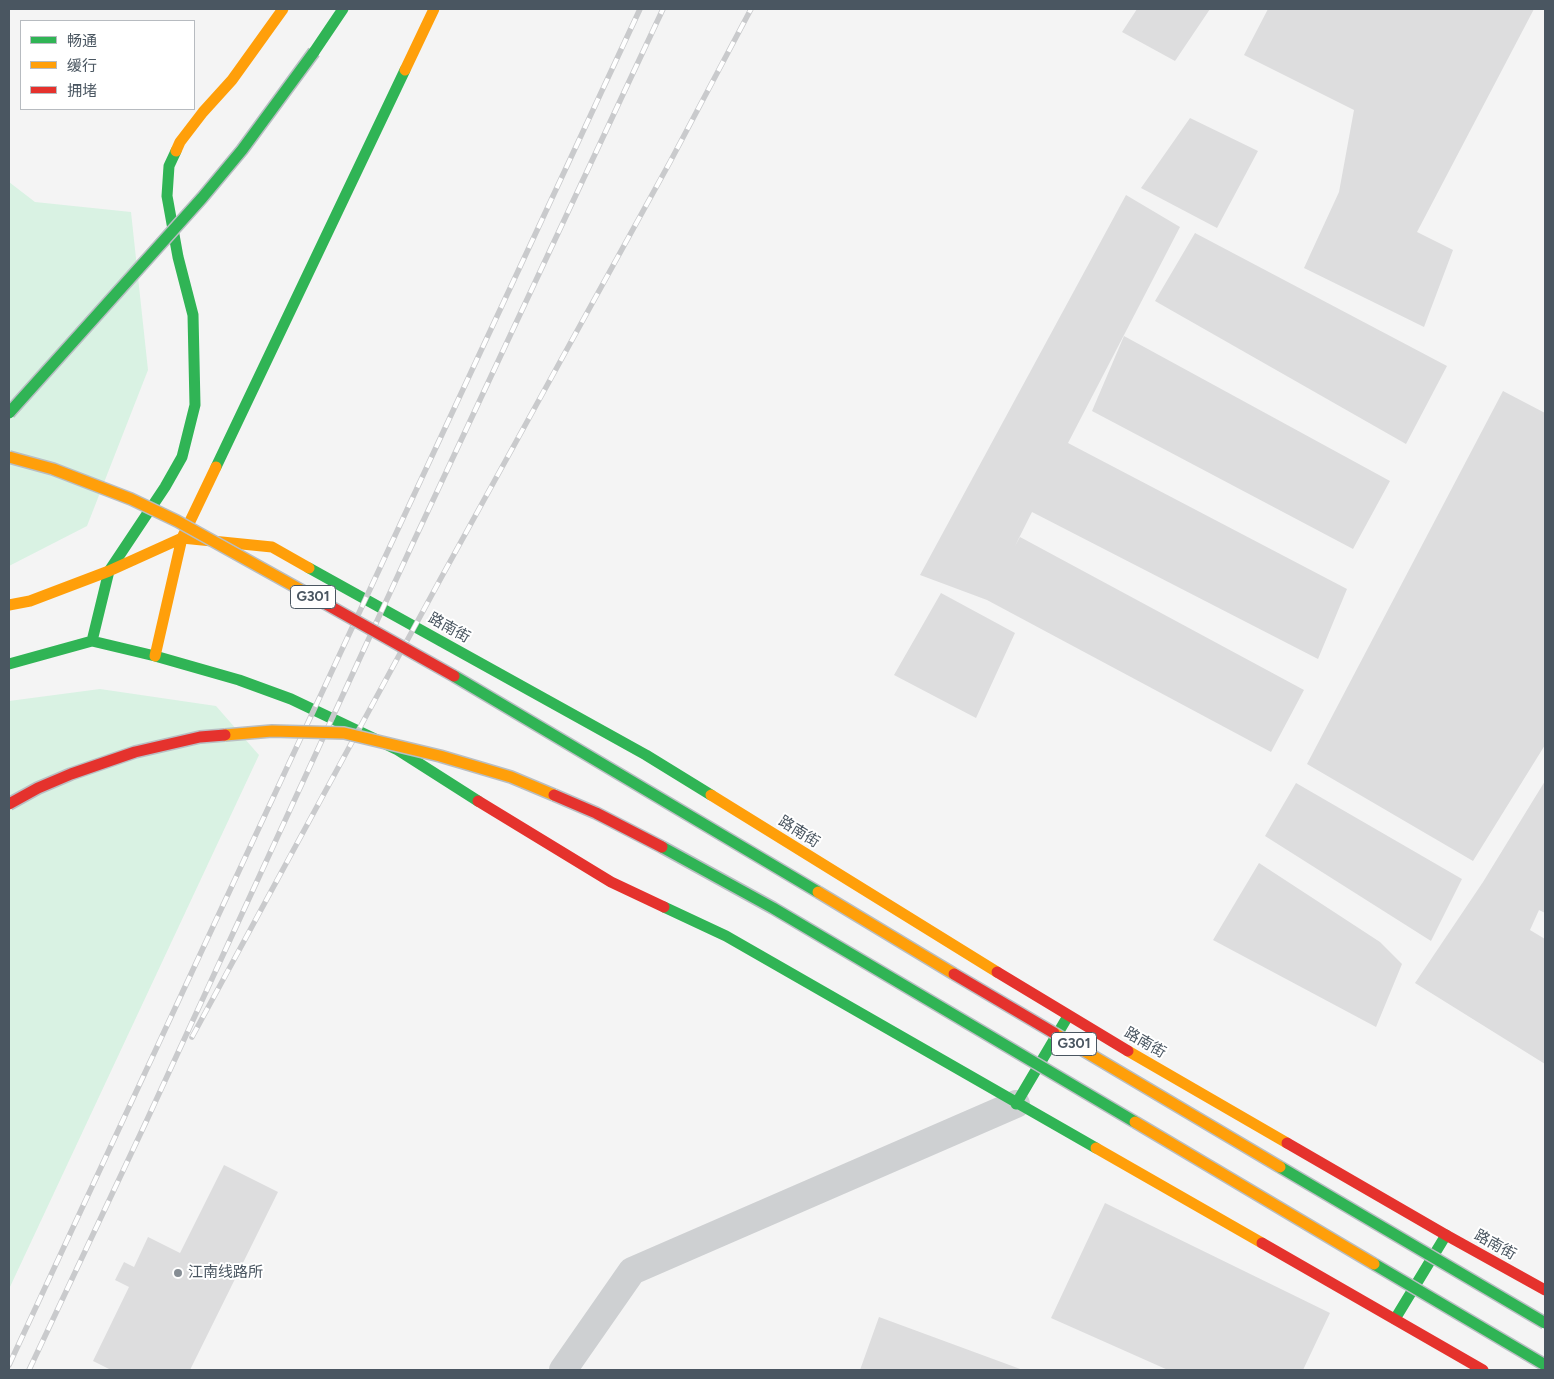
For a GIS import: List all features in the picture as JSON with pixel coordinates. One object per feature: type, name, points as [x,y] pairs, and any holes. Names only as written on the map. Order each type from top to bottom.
[{"type":"main road","points":[[92,641],[109,571],[165,487],[182,457],[195,405],[193,315],[178,257],[167,196],[169,166],[180,142],[203,112],[232,80],[283,9]]},
{"type":"main road","points":[[9,413],[202,198],[274,108],[343,9]]},
{"type":"main road","points":[[155,656],[182,538],[434,9]]},
{"type":"main road","name":"G301","points":[[9,457],[54,469],[131,499],[177,521],[425,659],[1545,1323]]},
{"type":"main road","points":[[9,605],[30,601],[109,571],[182,538]]},
{"type":"main road","name":"路南街","points":[[182,538],[272,547],[646,755],[1068,1016],[1446,1235],[1545,1290]]},
{"type":"main road","points":[[9,664],[92,641],[155,656],[239,680],[291,699],[398,750],[505,819],[611,882],[726,936],[1016,1104],[1483,1370]]},
{"type":"main road","name":"G301","points":[[9,804],[38,788],[71,774],[135,752],[200,738],[272,731],[344,733],[440,756],[510,777],[596,813],[773,908],[1545,1365]]},
{"type":"main road","points":[[1016,1104],[1068,1016]]},
{"type":"main road","points":[[1395,1319],[1446,1235]]},
{"type":"street","points":[[563,1370],[632,1271],[1016,1104]]},
{"type":"green space","points":[[9,182],[35,202],[131,212],[148,370],[87,526],[9,566]]},
{"type":"green space","points":[[100,689],[216,706],[259,755],[9,1289],[9,701]]},
{"type":"building","points":[[1137,9],[1210,9],[1175,61],[1122,32]]},
{"type":"building","points":[[1268,9],[1534,9],[1417,232],[1453,250],[1424,327],[1304,268],[1339,192],[1354,110],[1244,55]]},
{"type":"building","points":[[1190,118],[1258,151],[1217,228],[1141,188]]},
{"type":"building","points":[[1126,195],[1180,227],[1068,443],[1347,589],[1318,659],[1032,512],[1015,546],[1020,537],[1304,690],[1271,752],[987,600],[920,575]]},
{"type":"building","points":[[1195,233],[1447,366],[1406,444],[1155,301]]},
{"type":"building","points":[[1124,336],[1390,481],[1353,549],[1092,411]]},
{"type":"building","points":[[1503,391],[1545,413],[1545,745],[1473,861],[1307,764]]},
{"type":"building","points":[[941,593],[1015,633],[976,718],[894,675]]},
{"type":"building","points":[[1545,781],[1545,913],[1539,910],[1530,930],[1545,939],[1545,1064],[1415,983],[1483,882]]},
{"type":"building","points":[[1296,783],[1462,879],[1431,941],[1265,836]]},
{"type":"building","points":[[1259,863],[1380,942],[1402,964],[1376,1027],[1213,940]]},
{"type":"building","name":"江南线路所","points":[[224,1165],[278,1192],[190,1370],[111,1370],[93,1361],[129,1287],[115,1280],[124,1262],[134,1267],[148,1237],[180,1253]]},
{"type":"building","points":[[1105,1203],[1330,1313],[1303,1370],[1168,1370],[1051,1318]]},
{"type":"building","points":[[879,1317],[1023,1370],[860,1370]]},
{"type":"railway","points":[[9,1365],[640,9]]},
{"type":"railway","points":[[29,1370],[663,9]]},
{"type":"railway","points":[[192,1037],[441,578],[670,162],[751,9]]},
{"type":"traffic: fast","points":[[314,52],[343,9]]},
{"type":"traffic: fast","points":[[9,413],[202,198],[242,150],[314,52]]},
{"type":"traffic: fast","points":[[216,467],[405,70]]},
{"type":"traffic: fast","points":[[92,641],[109,571],[165,487],[182,457],[195,405],[193,315],[178,257],[167,196],[169,166],[176,151]]},
{"type":"traffic: fast","points":[[309,568],[646,755],[711,795]]},
{"type":"traffic: fast","points":[[9,664],[92,641],[155,656],[239,680],[291,699],[398,750],[478,801]]},
{"type":"traffic: fast","points":[[454,676],[818,892]]},
{"type":"traffic: fast","points":[[662,847],[773,908],[1135,1122]]},
{"type":"traffic: fast","points":[[664,907],[726,936],[1096,1148]]},
{"type":"traffic: fast","points":[[1016,1104],[1068,1016]]},
{"type":"traffic: fast","points":[[1280,1167],[1545,1323]]},
{"type":"traffic: fast","points":[[1395,1319],[1446,1235]]},
{"type":"traffic: fast","points":[[1374,1264],[1545,1365]]},
{"type":"traffic: slow","points":[[176,151],[180,142],[203,112],[232,80],[283,9]]},
{"type":"traffic: slow","points":[[405,70],[434,9]]},
{"type":"traffic: slow","points":[[9,457],[53,469],[131,499],[177,521],[310,595]]},
{"type":"traffic: slow","points":[[155,656],[182,538],[216,467]]},
{"type":"traffic: slow","points":[[9,605],[30,601],[109,571],[182,538],[272,547],[309,568]]},
{"type":"traffic: slow","points":[[225,735],[272,731],[344,733],[440,756],[511,777],[554,795]]},
{"type":"traffic: slow","points":[[711,795],[997,972]]},
{"type":"traffic: slow","points":[[818,892],[954,974]]},
{"type":"traffic: slow","points":[[1054,1033],[1280,1167]]},
{"type":"traffic: slow","points":[[1128,1051],[1287,1143]]},
{"type":"traffic: slow","points":[[1135,1122],[1374,1264]]},
{"type":"traffic: slow","points":[[1096,1148],[1262,1243]]},
{"type":"traffic: jam","points":[[310,595],[454,676]]},
{"type":"traffic: jam","points":[[9,804],[38,788],[71,774],[135,752],[200,737],[225,735]]},
{"type":"traffic: jam","points":[[554,795],[596,813],[662,847]]},
{"type":"traffic: jam","points":[[478,801],[611,882],[664,907]]},
{"type":"traffic: jam","points":[[997,972],[1128,1051]]},
{"type":"traffic: jam","points":[[954,974],[1054,1033]]},
{"type":"traffic: jam","points":[[1287,1143],[1545,1290]]},
{"type":"traffic: jam","points":[[1262,1243],[1483,1370]]},
{"type":"place","name":"江南线路所","points":[[178,1273]]}]
